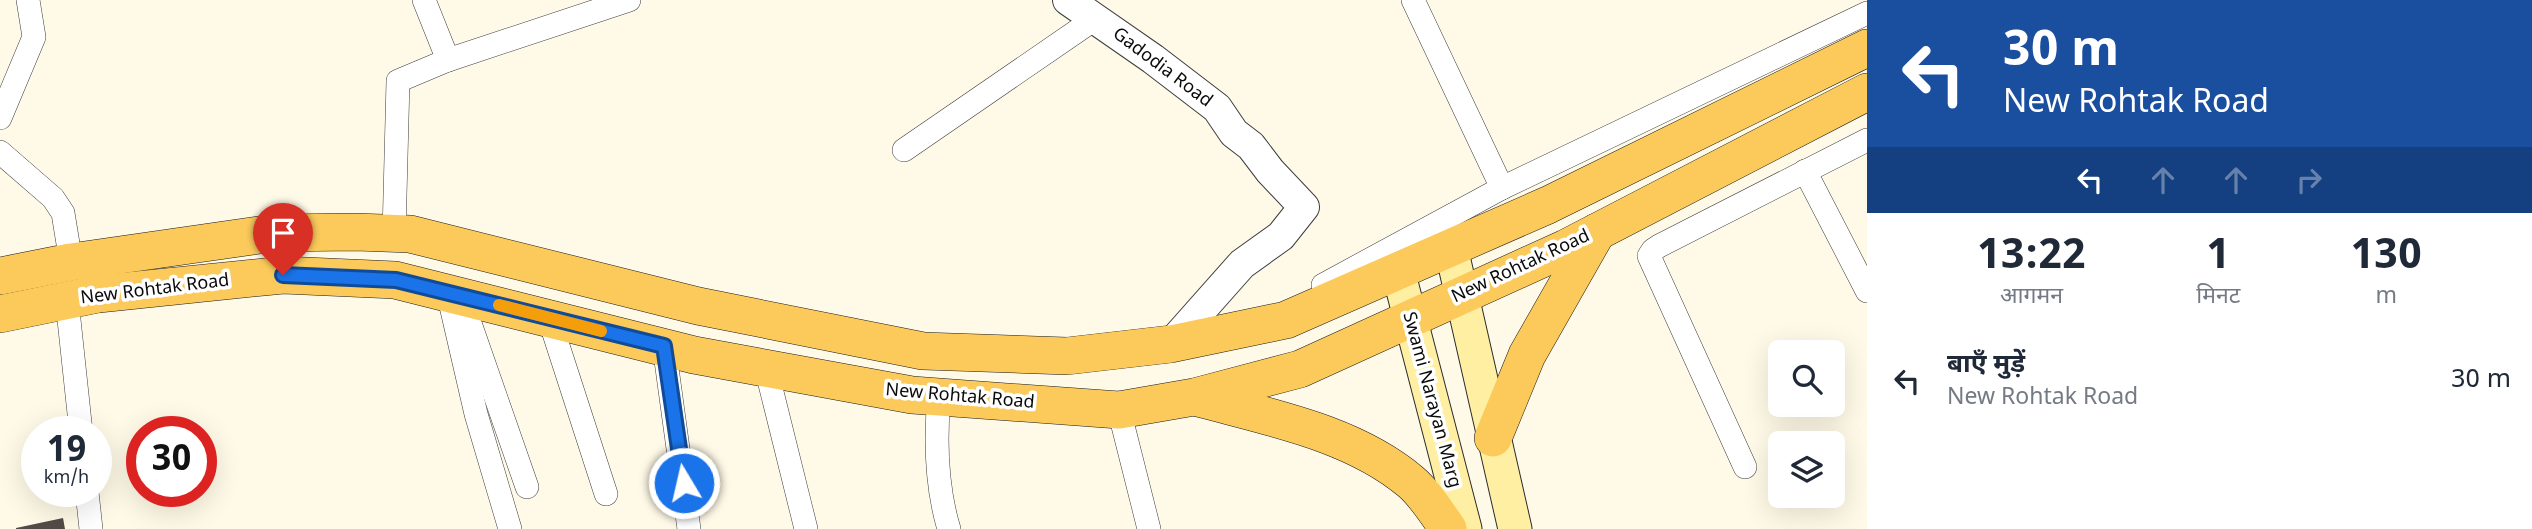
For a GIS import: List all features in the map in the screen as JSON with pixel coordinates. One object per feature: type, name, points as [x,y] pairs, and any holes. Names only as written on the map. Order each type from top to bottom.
[{"type":"main road","points":[[0,276],[71,262],[273,233],[410,234],[698,306],[923,351],[1067,356],[1286,320],[1549,205],[1867,48]]},
{"type":"main road","name":"New Rohtak Road","points":[[0,314],[98,294],[283,275],[396,280],[664,346],[912,395],[1119,410],[1194,397],[1300,369],[1597,232],[1867,92]]},
{"type":"main road","points":[[1493,438],[1527,355],[1597,232]]},
{"type":"main road","points":[[1451,248],[1515,529]]},
{"type":"main road","name":"Swami Narayan Marg","points":[[1398,271],[1465,529]]},
{"type":"main road","points":[[1194,397],[1295,425],[1360,450],[1390,466],[1413,484],[1448,529]]},
{"type":"street","points":[[0,118],[34,37],[28,0]]},
{"type":"street","points":[[424,0],[448,60]]},
{"type":"street","points":[[394,234],[398,81],[448,60],[629,0]]},
{"type":"street","name":"Gadodia Road","points":[[1068,0],[1153,59],[1217,108],[1234,133],[1251,146],[1304,207],[1281,236],[1242,264],[1178,337]]},
{"type":"street","points":[[1413,0],[1502,188]]},
{"type":"street","points":[[1178,337],[1279,306],[1354,270],[1502,188],[1867,13]]},
{"type":"street","points":[[904,150],[1096,18]]},
{"type":"street","points":[[1745,467],[1649,256],[1660,246],[1867,140]]},
{"type":"street","points":[[0,152],[53,198],[63,213],[71,262]]},
{"type":"street","points":[[1805,171],[1867,291]]},
{"type":"street","points":[[454,294],[527,487]]},
{"type":"street","points":[[454,294],[476,414],[510,529]]},
{"type":"street","points":[[67,301],[79,416]]},
{"type":"street","points":[[549,318],[606,494]]},
{"type":"street","points":[[664,346],[689,529]]},
{"type":"street","points":[[766,368],[806,529]]},
{"type":"street","points":[[939,397],[935,441],[940,490],[949,529]]},
{"type":"street","points":[[1119,410],[1149,529]]},
{"type":"street","points":[[89,507],[91,529]]},
{"type":"building","points":[[63,518],[65,529],[16,529],[16,528]]},
{"type":"slow traffic","points":[[499,305],[601,331]]},
{"type":"route","points":[[283,275],[396,280],[664,346],[684,483]]}]
